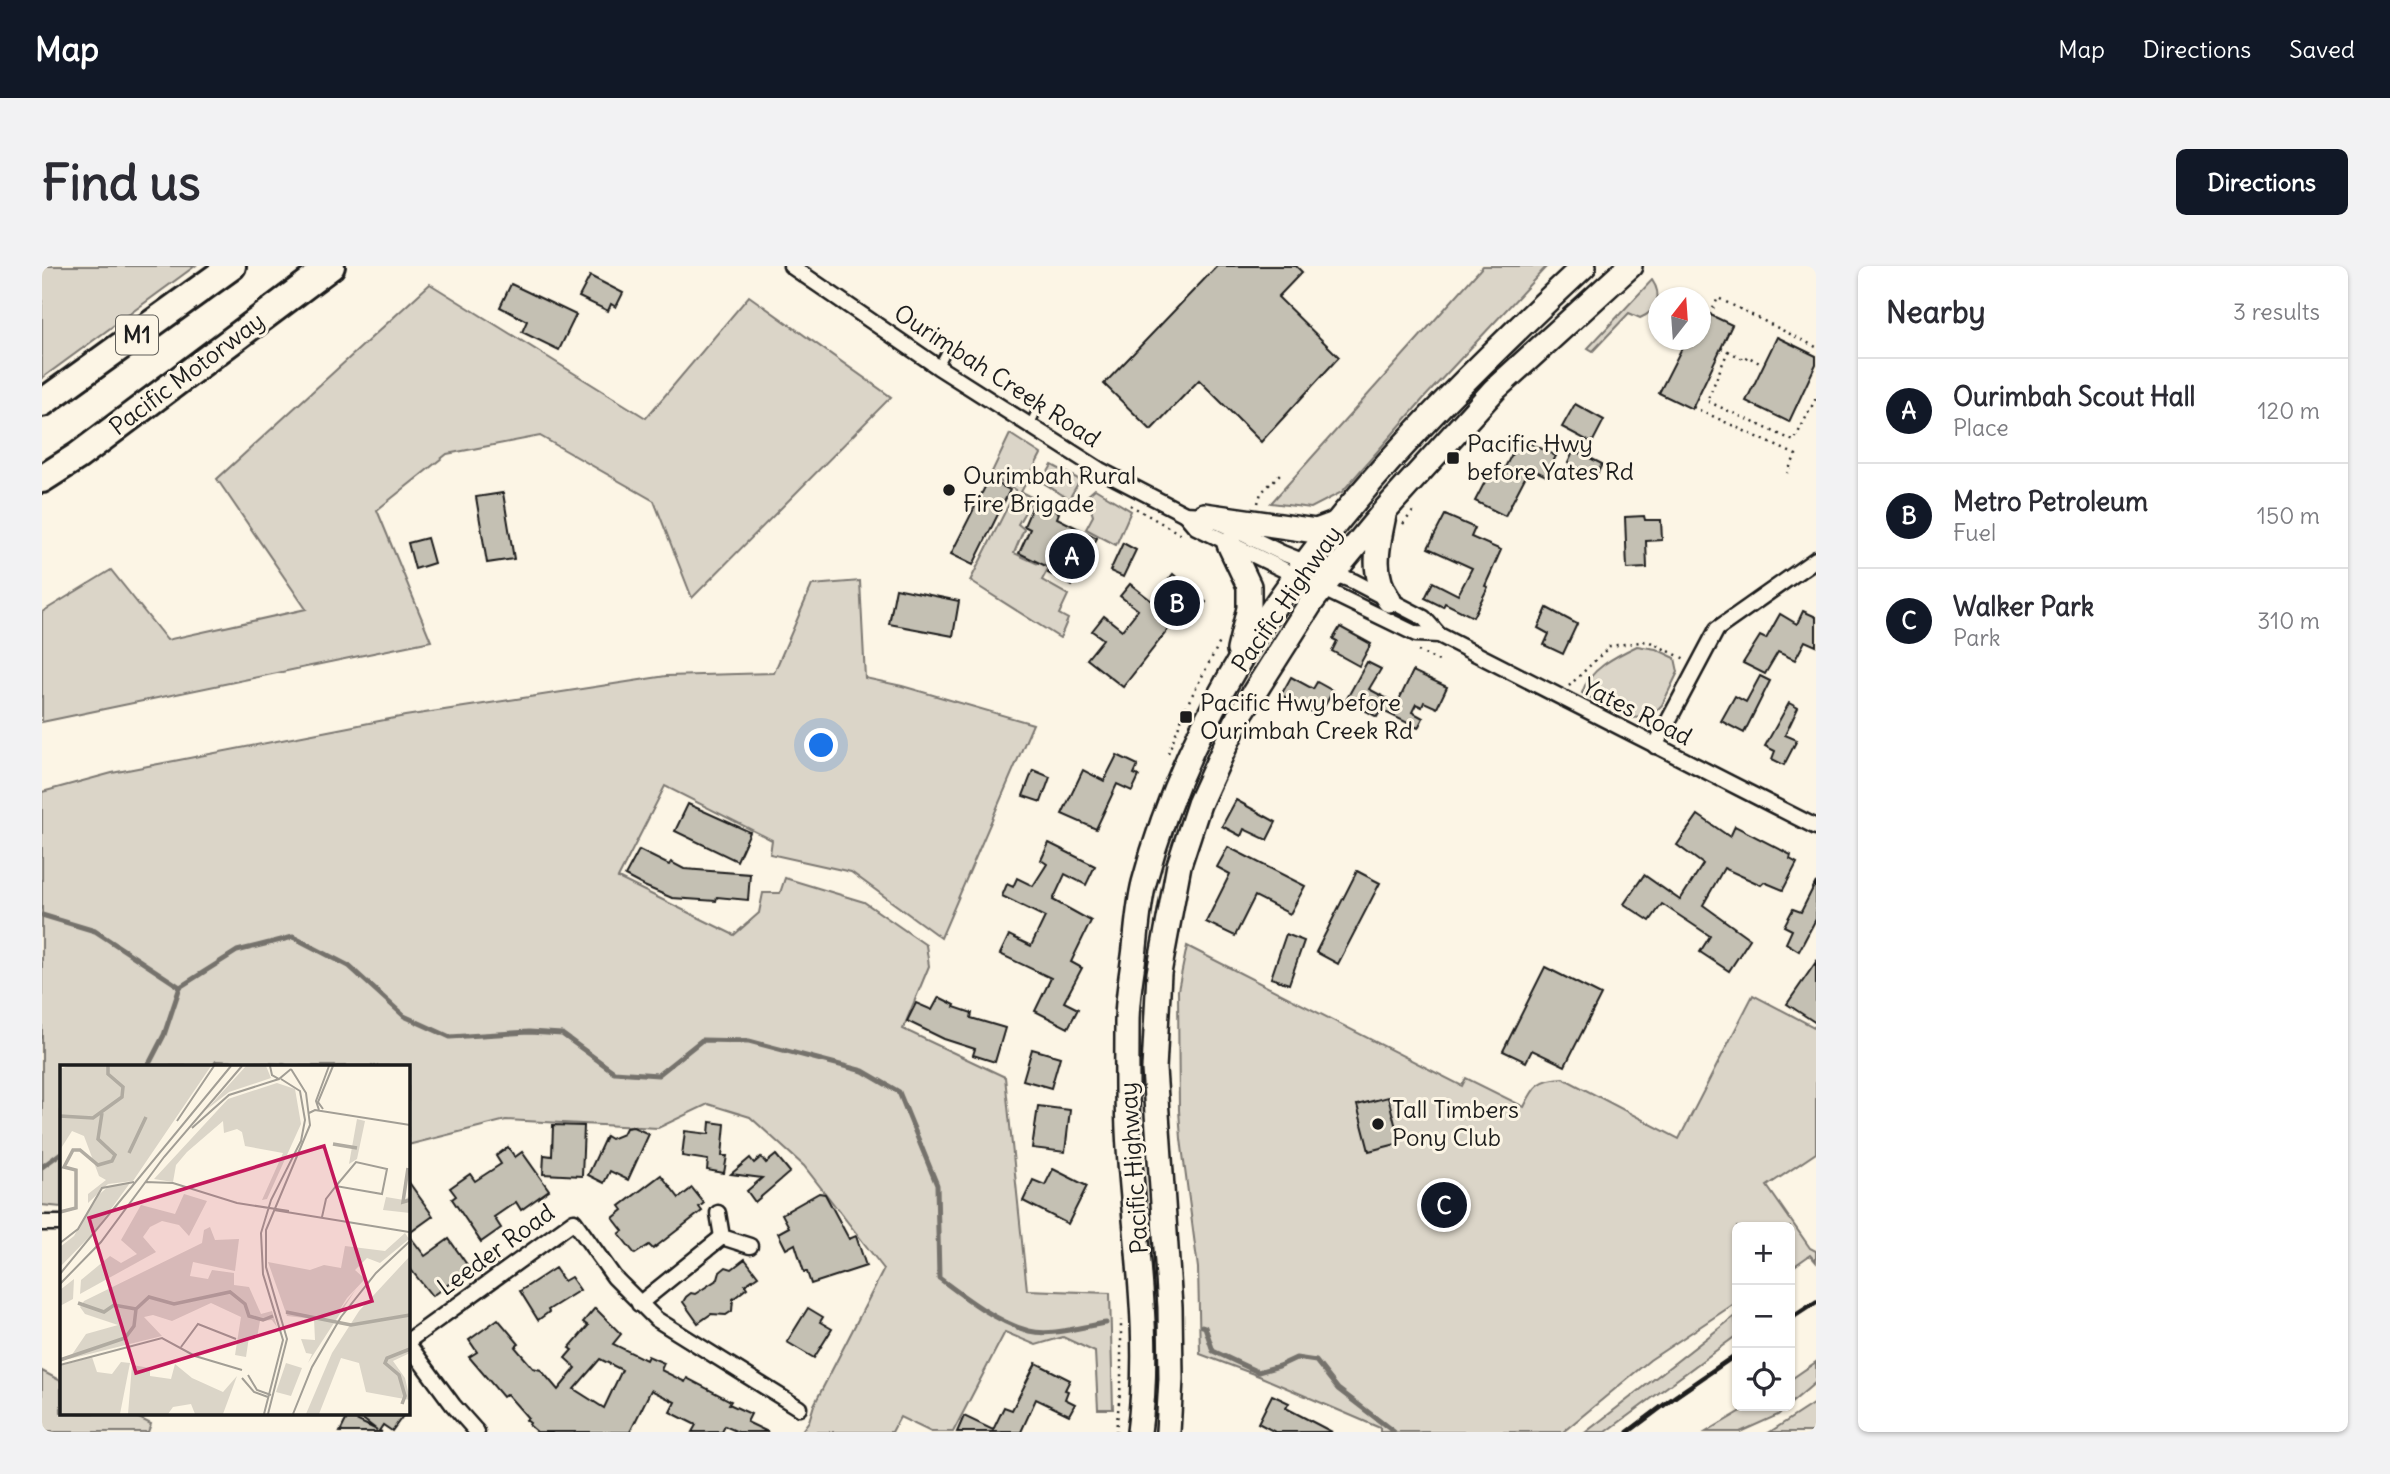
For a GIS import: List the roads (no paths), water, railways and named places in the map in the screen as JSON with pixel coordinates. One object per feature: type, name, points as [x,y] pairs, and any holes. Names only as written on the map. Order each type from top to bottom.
[{"type":"highway","name":"M1","points":[[42,403],[232,266]]},
{"type":"highway","name":"Pacific Motorway","points":[[42,479],[78,456],[331,266]]},
{"type":"main road","name":"Pacific Highway","points":[[1139,1432],[1143,1341],[1128,1144],[1127,1017],[1143,885],[1167,809],[1199,732],[1234,667],[1300,569],[1335,524],[1433,412],[1584,266]]},
{"type":"main road","name":"Pacific Highway","points":[[1168,1432],[1171,1379],[1170,1307],[1154,1069],[1159,973],[1180,865],[1199,804],[1237,718],[1327,581],[1394,517],[1494,390],[1630,266]]},
{"type":"main road","points":[[1194,515],[1316,531],[1335,524]]},
{"type":"main road","points":[[1389,600],[1381,590],[1376,571],[1377,550],[1394,517]]},
{"type":"main road","points":[[1229,544],[1249,586],[1249,608],[1234,667]]},
{"type":"street","name":"Ourimbah Creek Road","points":[[791,266],[938,367],[1033,418],[1100,470],[1327,581]]},
{"type":"street","name":"Ourimbah Creek Road","points":[[1194,515],[1196,527],[1229,544],[1300,569]]},
{"type":"street","points":[[1655,746],[1717,629],[1814,562]]},
{"type":"street","name":"Yates Road","points":[[1327,581],[1353,582],[1389,600],[1424,618],[1439,635],[1816,827]]},
{"type":"street","name":"Yates Road","points":[[1327,581],[1416,634],[1439,635]]},
{"type":"street","points":[[718,1213],[722,1237]]},
{"type":"street","name":"Leeder Road","points":[[410,1342],[574,1221],[614,1277],[656,1319],[799,1408]]},
{"type":"street","points":[[42,1223],[60,1223]]},
{"type":"street","points":[[722,1237],[750,1246]]},
{"type":"street","points":[[639,1304],[722,1237]]},
{"type":"street","points":[[410,1346],[477,1432]]},
{"type":"lane","points":[[938,367],[946,352]]},
{"type":"waterway","points":[[42,915],[95,931],[180,987]]},
{"type":"waterway","points":[[149,1065],[164,1035],[180,987],[237,951],[293,937],[349,966],[404,1016],[450,1037],[529,1032],[562,1034],[614,1072],[658,1075],[702,1040],[749,1041],[863,1071],[899,1092],[937,1185],[939,1278],[993,1316],[1029,1331],[1057,1332],[1106,1323]]},
{"type":"waterway","points":[[42,1167],[60,1154]]},
{"type":"waterway","points":[[1202,1326],[1205,1327],[1213,1351],[1258,1372],[1296,1358],[1316,1361],[1338,1389],[1394,1432]]},
{"type":"railway","points":[[1795,1316],[1816,1302]]},
{"type":"railway","points":[[1628,1432],[1732,1357]]},
{"type":"place","name":"Pacific Hwy before Yates Rd","points":[[1453,458]]},
{"type":"place","name":"Ourimbah Rural Fire Brigade","points":[[949,490]]},
{"type":"place","name":"Ourimbah Scout Hall","points":[[1072,556]]},
{"type":"place","name":"Metro Petroleum","points":[[1177,603]]},
{"type":"place","name":"Pacific Hwy before Ourimbah Creek Rd","points":[[1186,717]]},
{"type":"place","name":"Tall Timbers Pony Club","points":[[1378,1124]]},
{"type":"place","name":"Walker Park","points":[[1444,1205]]}]
